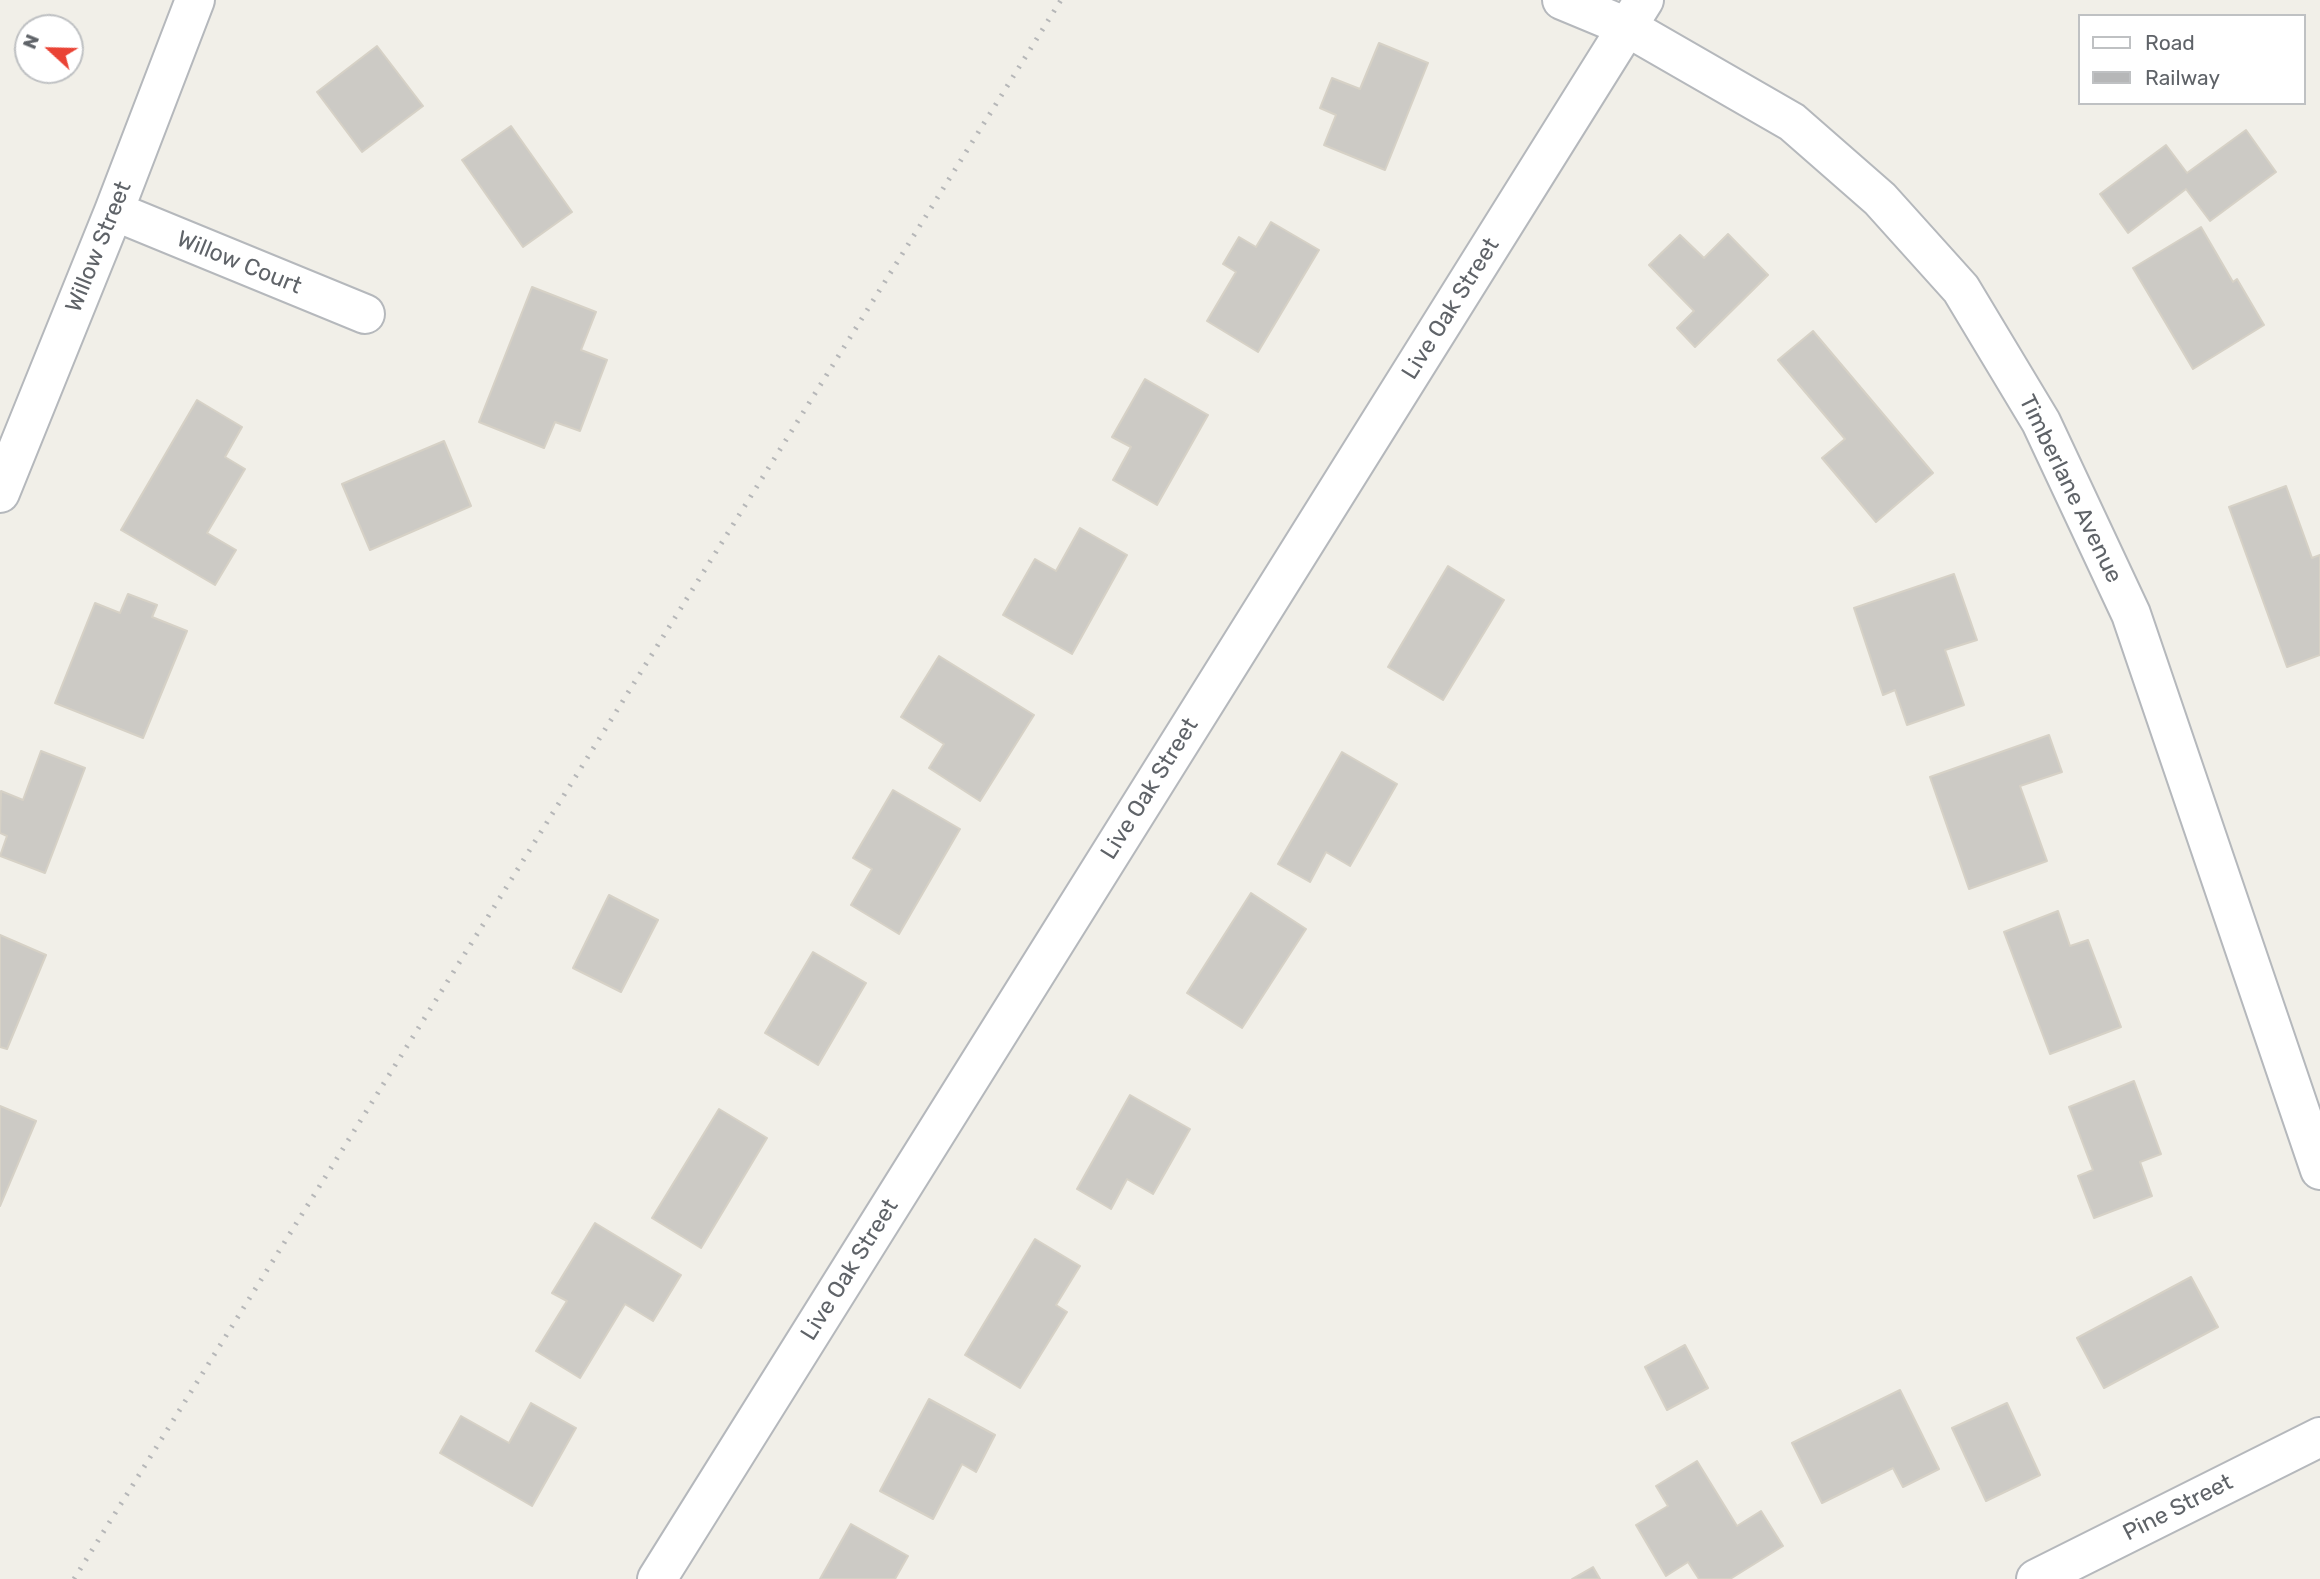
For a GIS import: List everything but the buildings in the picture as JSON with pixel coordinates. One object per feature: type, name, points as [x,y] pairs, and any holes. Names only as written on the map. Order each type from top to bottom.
[{"type":"street","name":"Willow Street","points":[[0,492],[114,211],[195,0]]},
{"type":"street","name":"Timberlane Avenue","points":[[1562,0],[1636,13],[1792,122],[1880,199],[1961,289],[2042,422],[2131,614],[2320,1170]]},
{"type":"street","name":"Live Oak Street","points":[[657,1579],[1636,13]]},
{"type":"street","name":"Willow Court","points":[[114,211],[365,314]]},
{"type":"street","name":"Pine Street","points":[[2036,1579],[2320,1437]]},
{"type":"railway","points":[[74,1579],[1061,0]]}]
